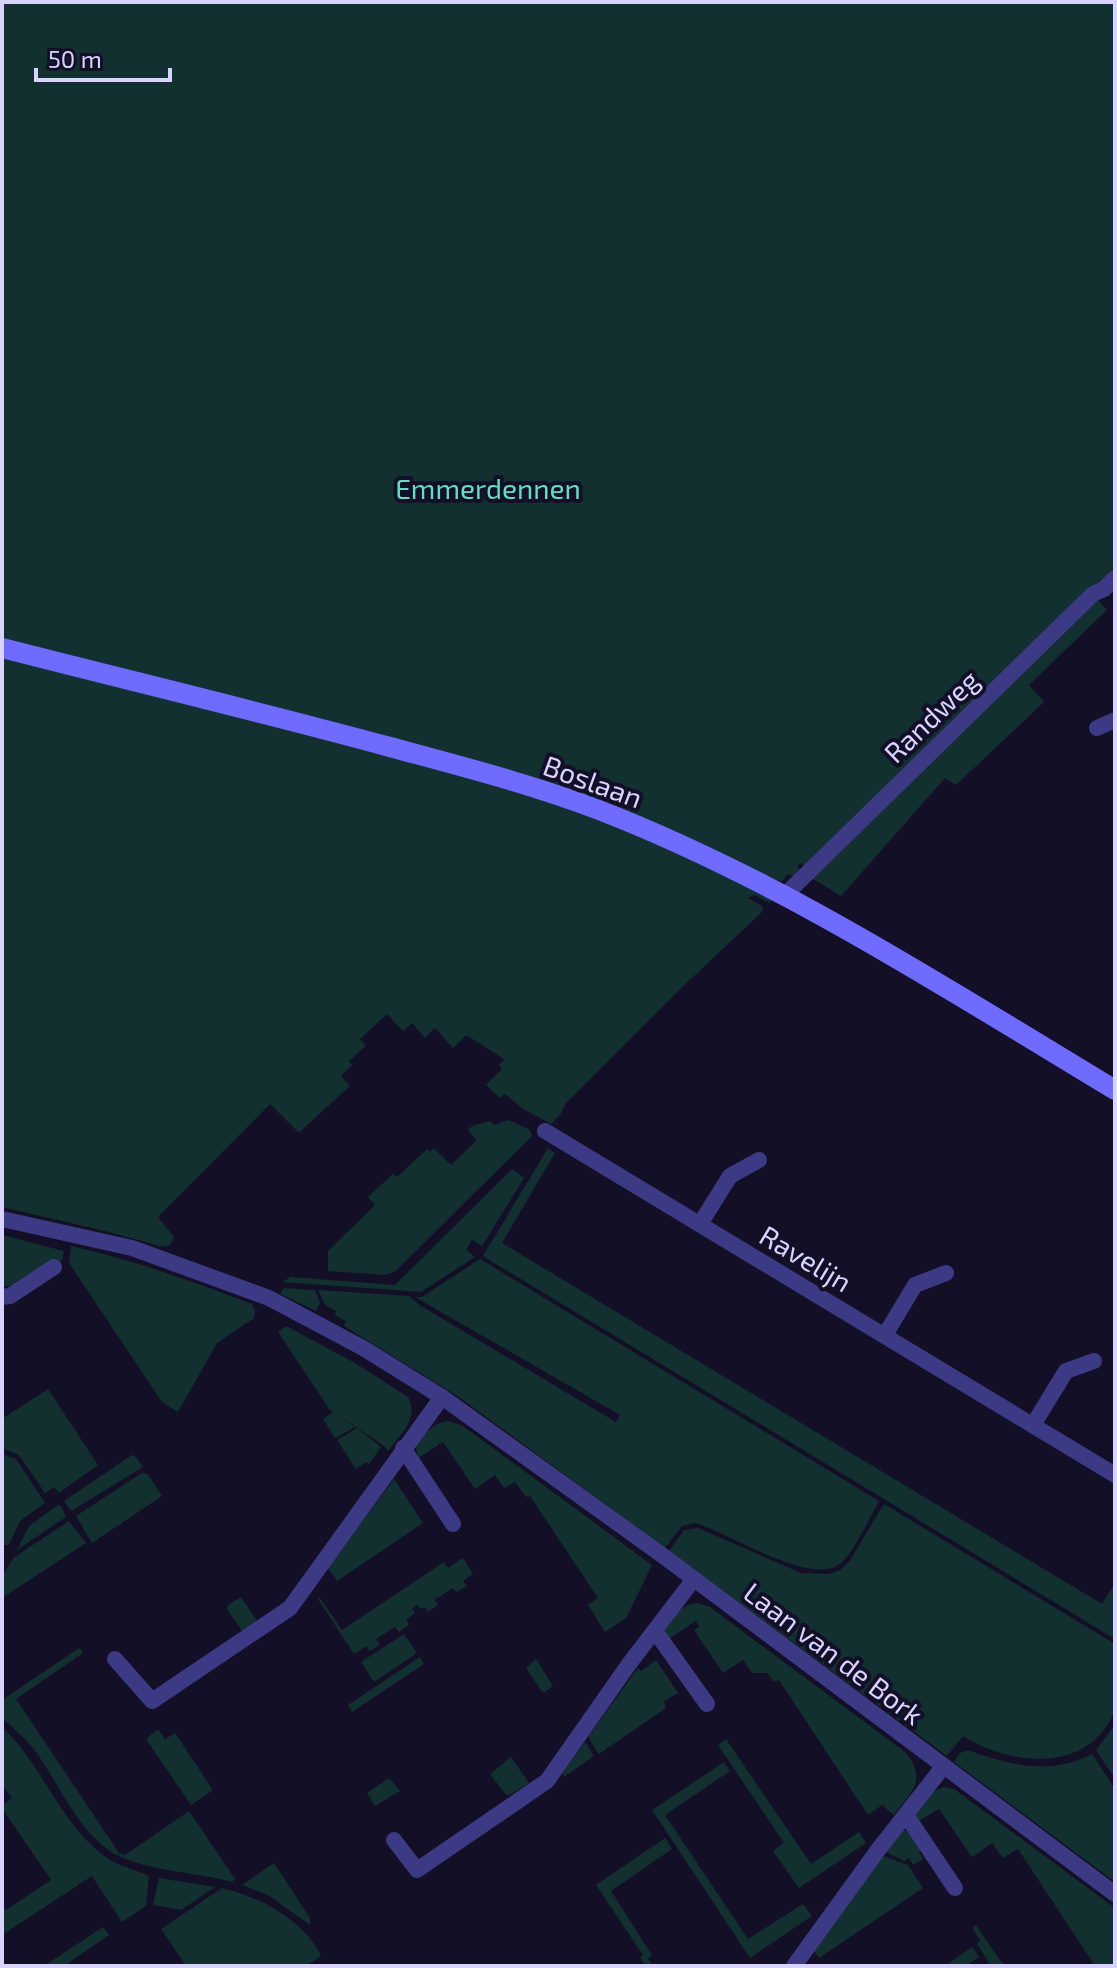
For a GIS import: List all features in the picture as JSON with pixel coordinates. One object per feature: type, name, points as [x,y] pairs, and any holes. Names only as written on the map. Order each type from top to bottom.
[{"type":"main road","name":"Boslaan","points":[[2,648],[329,730],[482,772],[598,810],[785,895],[1115,1090]]},
{"type":"street","name":"Randweg","points":[[785,895],[1093,594],[1111,590]]},
{"type":"street","points":[[1097,728],[1115,720]]},
{"type":"street","name":"Ravelijn","points":[[545,1131],[1115,1475]]},
{"type":"street","points":[[700,1224],[730,1176],[759,1160]]},
{"type":"street","name":"Laan van de Bork","points":[[2,1219],[132,1248],[266,1297],[363,1348],[442,1397],[694,1579],[1115,1894]]},
{"type":"street","points":[[2,1297],[10,1296],[54,1267]]},
{"type":"street","points":[[885,1335],[915,1285],[946,1273]]},
{"type":"street","points":[[1033,1425],[1066,1371],[1094,1361]]},
{"type":"street","points":[[115,1659],[152,1701],[290,1608],[442,1397]]},
{"type":"street","points":[[403,1448],[453,1524]]},
{"type":"street","points":[[394,1840],[417,1870],[547,1781],[694,1579]]},
{"type":"street","points":[[655,1631],[707,1704]]},
{"type":"street","points":[[794,1966],[943,1767]]},
{"type":"street","points":[[906,1815],[955,1888]]},
{"type":"green space","name":"Emmerdennen","points":[[2,2],[1115,2],[1115,567],[805,867],[800,863],[800,871],[793,876],[788,874],[781,882],[778,880],[762,890],[773,897],[770,903],[754,895],[748,898],[762,906],[763,911],[566,1103],[551,1124],[523,1109],[505,1094],[500,1098],[486,1085],[502,1069],[499,1065],[504,1059],[466,1035],[453,1048],[435,1028],[425,1038],[412,1023],[403,1031],[387,1014],[360,1039],[366,1046],[349,1061],[352,1065],[341,1076],[350,1086],[299,1133],[270,1104],[158,1217],[174,1237],[170,1245],[163,1247],[2,1207]]},
{"type":"green space","points":[[1098,600],[1107,610],[1029,685],[1044,702],[956,785],[945,778],[841,896],[810,877]]},
{"type":"green space","points":[[509,1120],[530,1130],[532,1136],[396,1271],[385,1275],[328,1271],[328,1251],[375,1205],[368,1197],[393,1174],[397,1177],[427,1149],[430,1152],[434,1148],[451,1165],[477,1140],[468,1130],[472,1126],[490,1121],[494,1125]]},
{"type":"green space","points":[[548,1148],[555,1153],[502,1243],[1102,1604],[1115,1583],[1115,1639],[483,1256]]},
{"type":"green space","points":[[512,1169],[524,1178],[482,1246],[472,1240],[466,1250],[475,1257],[421,1292],[282,1282],[291,1277],[395,1285]]},
{"type":"green space","points":[[2,1235],[64,1251],[62,1261],[46,1263],[12,1285],[2,1287],[5,1273],[2,1269]]},
{"type":"green space","points":[[71,1246],[139,1264],[252,1304],[254,1318],[217,1343],[178,1412],[162,1402],[69,1263]]},
{"type":"green space","points":[[480,1259],[879,1501],[845,1559],[827,1569],[810,1569],[769,1556],[695,1523],[682,1526],[665,1548],[459,1397],[344,1326],[346,1321],[325,1305],[318,1290],[409,1296],[616,1422],[620,1415],[415,1297],[422,1297]]},
{"type":"green space","points":[[283,1288],[315,1290],[320,1303],[316,1311],[280,1294]]},
{"type":"green space","points":[[286,1326],[355,1363],[408,1397],[412,1412],[410,1419],[388,1451],[330,1410],[278,1332]]},
{"type":"green space","points":[[48,1389],[98,1465],[59,1493],[54,1487],[45,1493],[19,1455],[2,1448],[2,1419]]},
{"type":"green space","points":[[333,1412],[355,1427],[335,1438],[323,1419]]},
{"type":"green space","points":[[448,1421],[463,1426],[652,1565],[626,1618],[605,1632],[588,1605],[598,1598],[530,1496],[526,1497],[515,1482],[504,1488],[495,1475],[475,1489],[443,1442],[418,1458],[416,1447],[425,1434],[437,1424]]},
{"type":"green space","points":[[357,1428],[381,1447],[369,1464],[366,1462],[356,1469],[337,1440]]},
{"type":"green space","points":[[2,1454],[16,1459],[45,1503],[20,1521],[9,1545],[2,1545]]},
{"type":"green space","points":[[132,1455],[143,1467],[71,1511],[64,1501]]},
{"type":"green space","points":[[142,1473],[148,1474],[162,1496],[92,1543],[76,1516]]},
{"type":"green space","points":[[394,1479],[423,1523],[337,1581],[328,1568]]},
{"type":"green space","points":[[884,1504],[1115,1644],[1114,1712],[1102,1732],[1086,1746],[1068,1755],[1025,1758],[1003,1754],[963,1736],[947,1756],[669,1551],[684,1530],[698,1528],[801,1573],[829,1574],[849,1562]]},
{"type":"green space","points":[[58,1505],[66,1517],[17,1550],[29,1526]]},
{"type":"green space","points":[[69,1521],[86,1543],[2,1598],[2,1577],[13,1558]]},
{"type":"green space","points":[[463,1558],[473,1574],[463,1581],[467,1586],[457,1592],[453,1588],[434,1600],[438,1605],[428,1612],[425,1607],[421,1609],[417,1605],[412,1609],[415,1613],[406,1620],[409,1625],[399,1632],[395,1627],[376,1639],[380,1645],[370,1651],[366,1646],[354,1654],[318,1599],[342,1630],[444,1562],[448,1568]]},
{"type":"green space","points":[[241,1597],[257,1621],[242,1631],[227,1609]]},
{"type":"green space","points":[[697,1603],[710,1607],[905,1752],[916,1770],[915,1785],[894,1815],[882,1805],[868,1815],[779,1680],[774,1682],[767,1673],[752,1673],[743,1660],[723,1673],[694,1630],[699,1627],[696,1621],[667,1640],[665,1630],[674,1616],[686,1606]]},
{"type":"green space","points":[[404,1634],[417,1653],[374,1682],[361,1662]]},
{"type":"green space","points":[[79,1648],[83,1653],[16,1699],[119,1853],[125,1855],[189,1811],[235,1879],[232,1882],[133,1862],[107,1849],[75,1814],[33,1748],[2,1718],[2,1700]]},
{"type":"green space","points":[[420,1657],[424,1664],[352,1712],[348,1705]]},
{"type":"green space","points":[[536,1659],[553,1686],[545,1692],[526,1668]]},
{"type":"green space","points":[[656,1660],[678,1693],[664,1701],[666,1708],[599,1754],[588,1737],[638,1668],[641,1671]]},
{"type":"green space","points":[[1115,1725],[1115,1779],[1096,1750]]},
{"type":"green space","points":[[2,1727],[29,1758],[88,1842],[114,1862],[149,1876],[146,1906],[122,1922],[92,1876],[2,1935],[2,1906],[6,1910],[51,1880],[2,1808],[12,1798],[2,1784]]},
{"type":"green space","points":[[158,1729],[165,1739],[175,1733],[213,1790],[191,1805],[146,1739]]},
{"type":"green space","points":[[726,1739],[811,1864],[859,1832],[866,1843],[799,1888],[773,1851],[784,1843],[718,1745]]},
{"type":"green space","points":[[585,1742],[594,1756],[564,1777],[562,1773]]},
{"type":"green space","points":[[968,1750],[1030,1766],[1061,1765],[1092,1754],[1115,1789],[1115,1882],[954,1762],[960,1753]]},
{"type":"green space","points":[[511,1757],[529,1783],[506,1795],[490,1774]]},
{"type":"green space","points":[[724,1762],[730,1771],[665,1815],[748,1939],[803,1904],[812,1916],[750,1958],[652,1810]]},
{"type":"green space","points":[[389,1778],[400,1791],[375,1806],[367,1793]]},
{"type":"green space","points":[[944,1787],[954,1789],[1115,1908],[1115,1966],[1095,1966],[1018,1849],[1003,1858],[992,1843],[972,1857],[939,1809],[917,1822],[914,1816],[930,1792]]},
{"type":"green space","points":[[903,1829],[921,1850],[923,1859],[913,1865],[909,1858],[904,1861],[886,1852]]},
{"type":"green space","points":[[665,1838],[672,1849],[611,1891],[652,1955],[648,1959],[653,1966],[646,1966],[640,1958],[643,1955],[596,1885]]},
{"type":"green space","points":[[883,1856],[908,1865],[923,1888],[819,1958],[814,1951]]},
{"type":"green space","points":[[274,1863],[310,1918],[310,1925],[268,1895],[242,1885]]},
{"type":"green space","points":[[159,1878],[215,1887],[181,1910],[153,1905]]},
{"type":"green space","points":[[222,1888],[251,1897],[279,1912],[304,1931],[321,1956],[306,1966],[186,1966],[161,1929]]},
{"type":"green space","points":[[976,1925],[1004,1966],[991,1966],[977,1944],[980,1940],[972,1928]]},
{"type":"green space","points":[[103,1927],[109,1935],[64,1966],[44,1966]]},
{"type":"green space","points":[[972,1947],[979,1957],[965,1966],[945,1966]]}]
